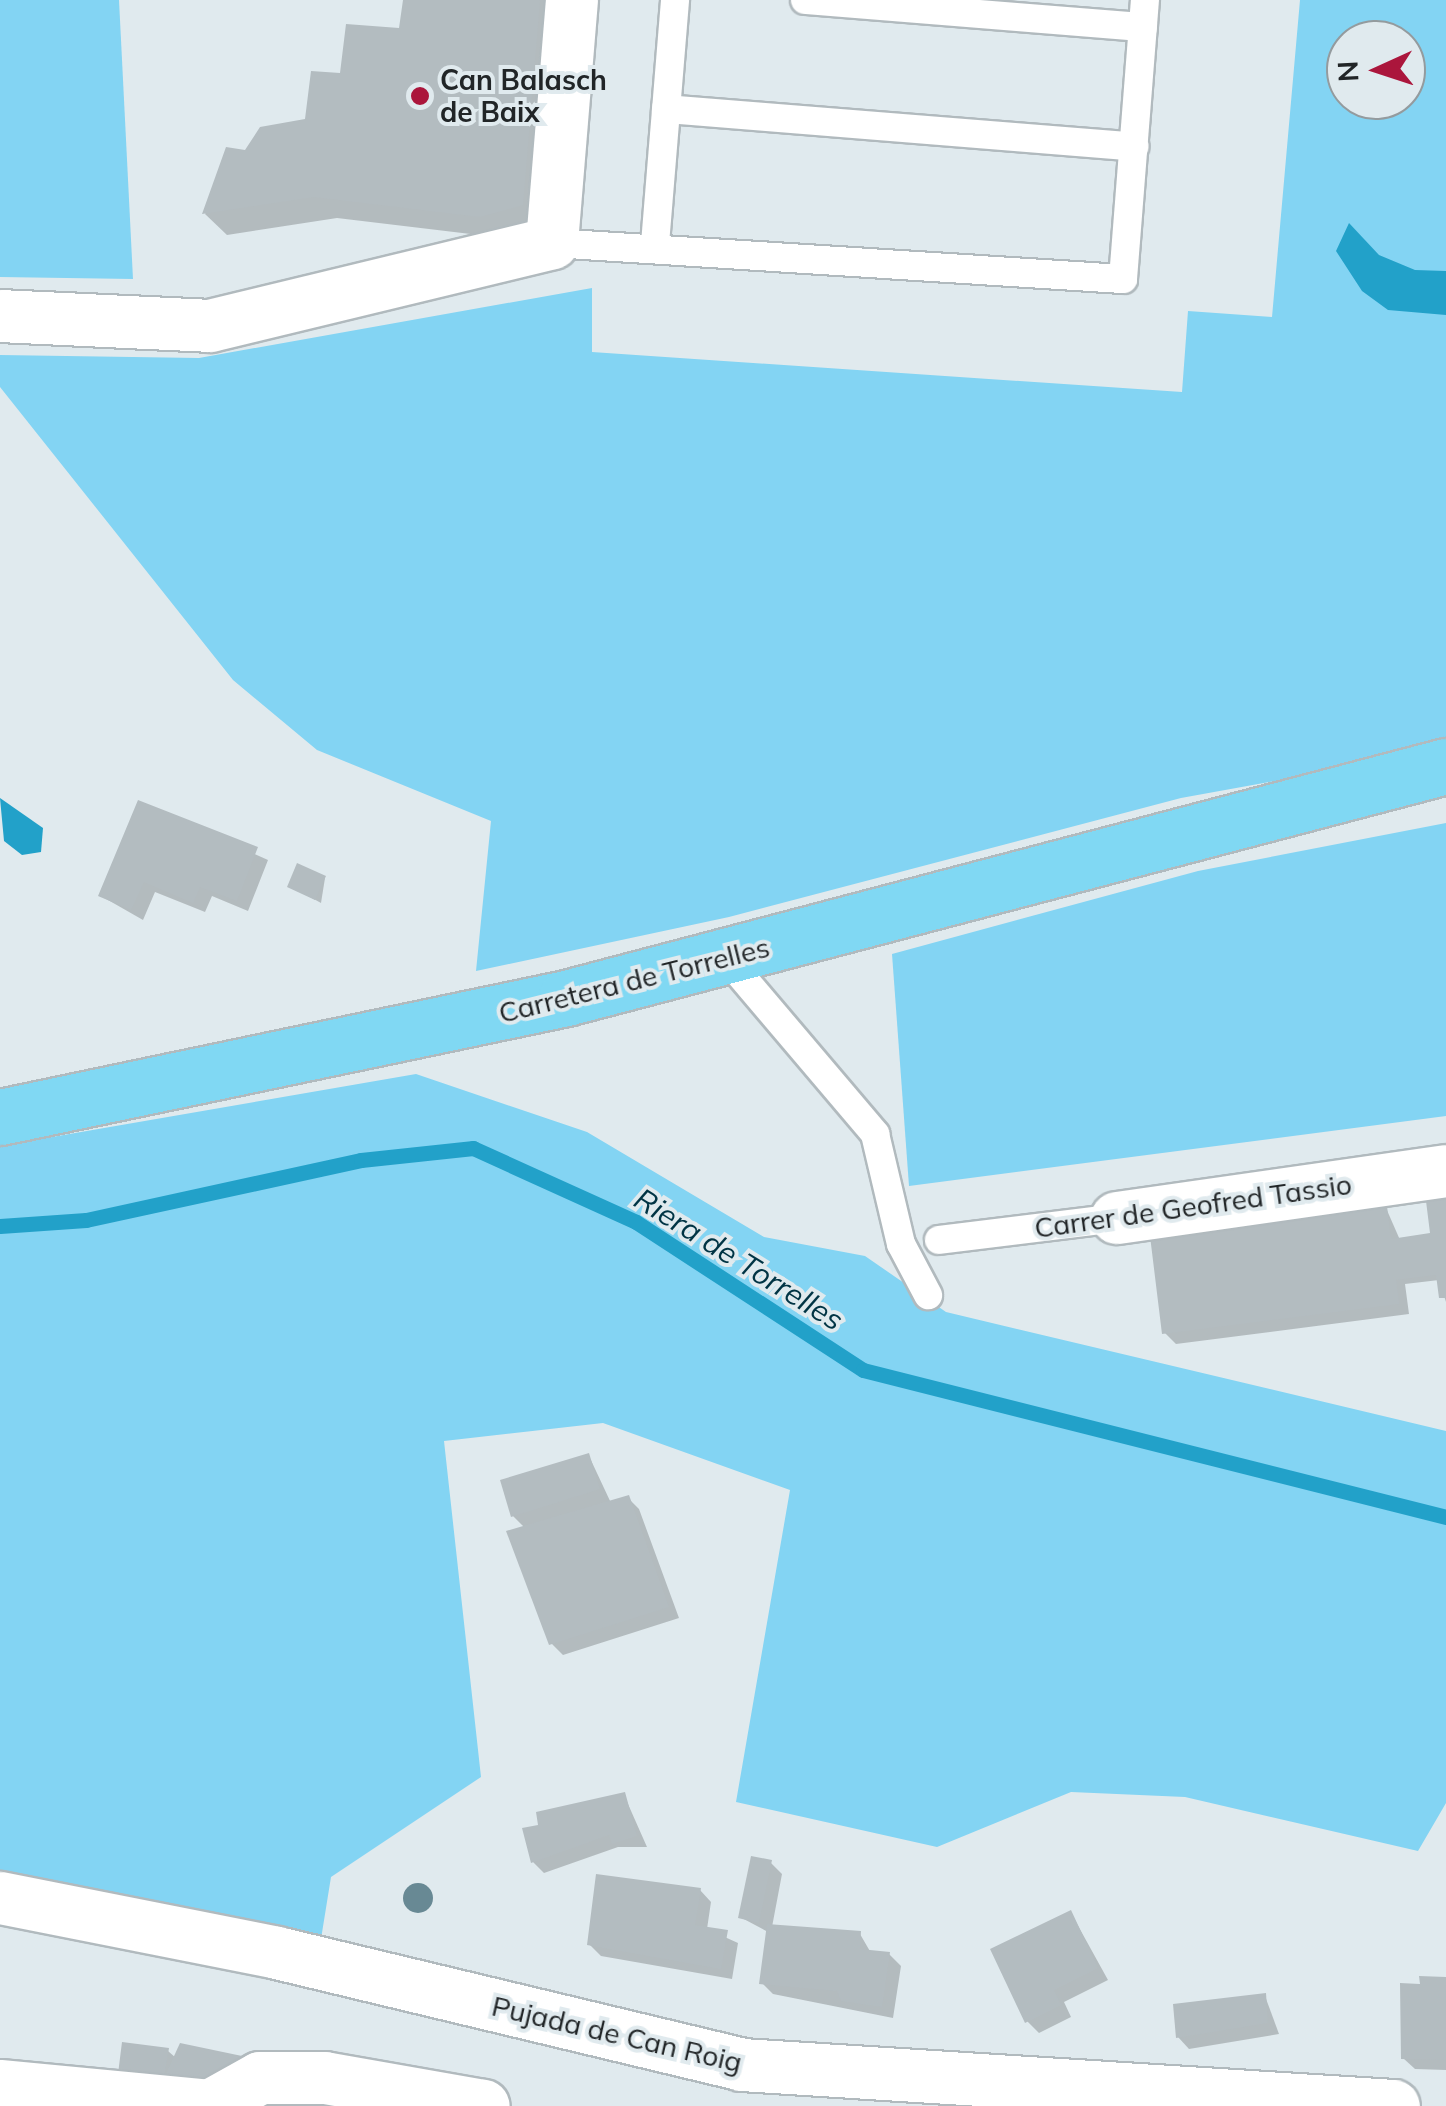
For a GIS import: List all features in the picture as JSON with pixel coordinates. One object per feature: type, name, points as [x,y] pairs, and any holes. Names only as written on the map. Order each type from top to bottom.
[{"type":"main road","name":"Carretera de Torrelles","points":[[0,1117],[286,1063],[726,958],[1262,819],[1446,766]]},
{"type":"main road","name":"Carretera de Torrelles","points":[[1262,819],[1446,808]]},
{"type":"street","points":[[0,316],[210,326],[552,244],[572,0]]},
{"type":"street","name":"Carrer de Geofred Tassio","points":[[1117,1218],[1446,1171]]},
{"type":"street","name":"Pujada de Can Roig","points":[[0,1898],[277,1953],[742,2065],[1374,2104]]},
{"type":"street","points":[[0,2086],[210,2106],[260,2078],[325,2078],[484,2106]]},
{"type":"lane","points":[[655,244],[675,0]]},
{"type":"lane","points":[[552,244],[655,244],[1123,279],[1144,14],[805,0]]},
{"type":"lane","points":[[666,110],[1134,147]]},
{"type":"lane","points":[[726,958],[874,1134],[901,1244],[928,1296]]},
{"type":"lane","name":"Carrer de Geofred Tassio","points":[[939,1240],[1117,1218]]},
{"type":"shaded area","points":[[0,0],[119,0],[133,279],[0,277]]},
{"type":"shaded area","points":[[1300,0],[1446,0],[1446,750],[1181,798],[729,917],[476,971],[491,821],[317,750],[233,680],[0,387],[0,355],[199,358],[592,288],[592,352],[1182,392],[1188,311],[1272,317]]},
{"type":"shaded area","points":[[1349,223],[1379,255],[1415,270],[1446,271],[1446,315],[1388,310],[1362,291],[1336,251]]},
{"type":"shaded area","points":[[0,798],[43,828],[41,852],[22,855],[4,841]]},
{"type":"shaded area","points":[[1446,823],[1446,1116],[909,1186],[892,954],[1198,871]]},
{"type":"shaded area","points":[[416,1074],[587,1132],[764,1237],[865,1256],[946,1312],[1446,1431],[1446,1803],[1418,1851],[1185,1797],[1071,1792],[937,1847],[736,1802],[790,1490],[603,1423],[444,1441],[481,1777],[331,1877],[316,1970],[0,1915],[0,1146]]},
{"type":"building","name":"Can Balasch de Baix","points":[[403,0],[540,0],[523,205],[480,217],[314,197],[202,214],[226,147],[245,150],[260,127],[305,119],[311,71],[340,73],[346,24],[399,28]]},
{"type":"building","points":[[138,800],[258,847],[237,901],[200,887],[193,903],[144,882],[131,910],[98,896]]},
{"type":"building","points":[[297,863],[326,876],[315,900],[287,887]]},
{"type":"building","points":[[1446,1199],[1446,1298],[1439,1298],[1436,1275],[1396,1280],[1399,1304],[1162,1334],[1150,1236],[1387,1206],[1391,1239],[1430,1233],[1426,1201]]},
{"type":"building","points":[[589,1453],[600,1489],[511,1517],[500,1480]]},
{"type":"building","points":[[629,1495],[669,1607],[549,1645],[506,1531]]},
{"type":"building","points":[[625,1792],[637,1836],[612,1844],[609,1835],[531,1863],[522,1828],[538,1825],[536,1812]]},
{"type":"building","points":[[751,1856],[772,1860],[759,1923],[738,1918]]},
{"type":"building","points":[[596,1874],[701,1888],[695,1925],[728,1930],[721,1969],[587,1945]]},
{"type":"building","points":[[1071,1910],[1098,1968],[1054,1990],[1061,2005],[1025,2023],[990,1949]]},
{"type":"building","points":[[767,1924],[861,1931],[860,1949],[890,1952],[882,2007],[841,2001],[837,1991],[759,1984]]},
{"type":"building","points":[[1419,1976],[1446,1977],[1446,2060],[1401,2059],[1400,1983],[1420,1984]]},
{"type":"building","points":[[1266,1993],[1268,2023],[1176,2038],[1173,2004]]},
{"type":"building","points":[[122,2042],[169,2048],[164,2078],[118,2074]]},
{"type":"building","points":[[180,2043],[242,2056],[228,2087],[164,2078]]},
{"type":"waterway","name":"Riera de Torrelles","points":[[0,1226],[86,1220],[361,1160],[473,1148],[636,1222],[863,1370],[1446,1517]]},
{"type":"place","name":"Can Balasch de Baix","points":[[420,96]]}]
